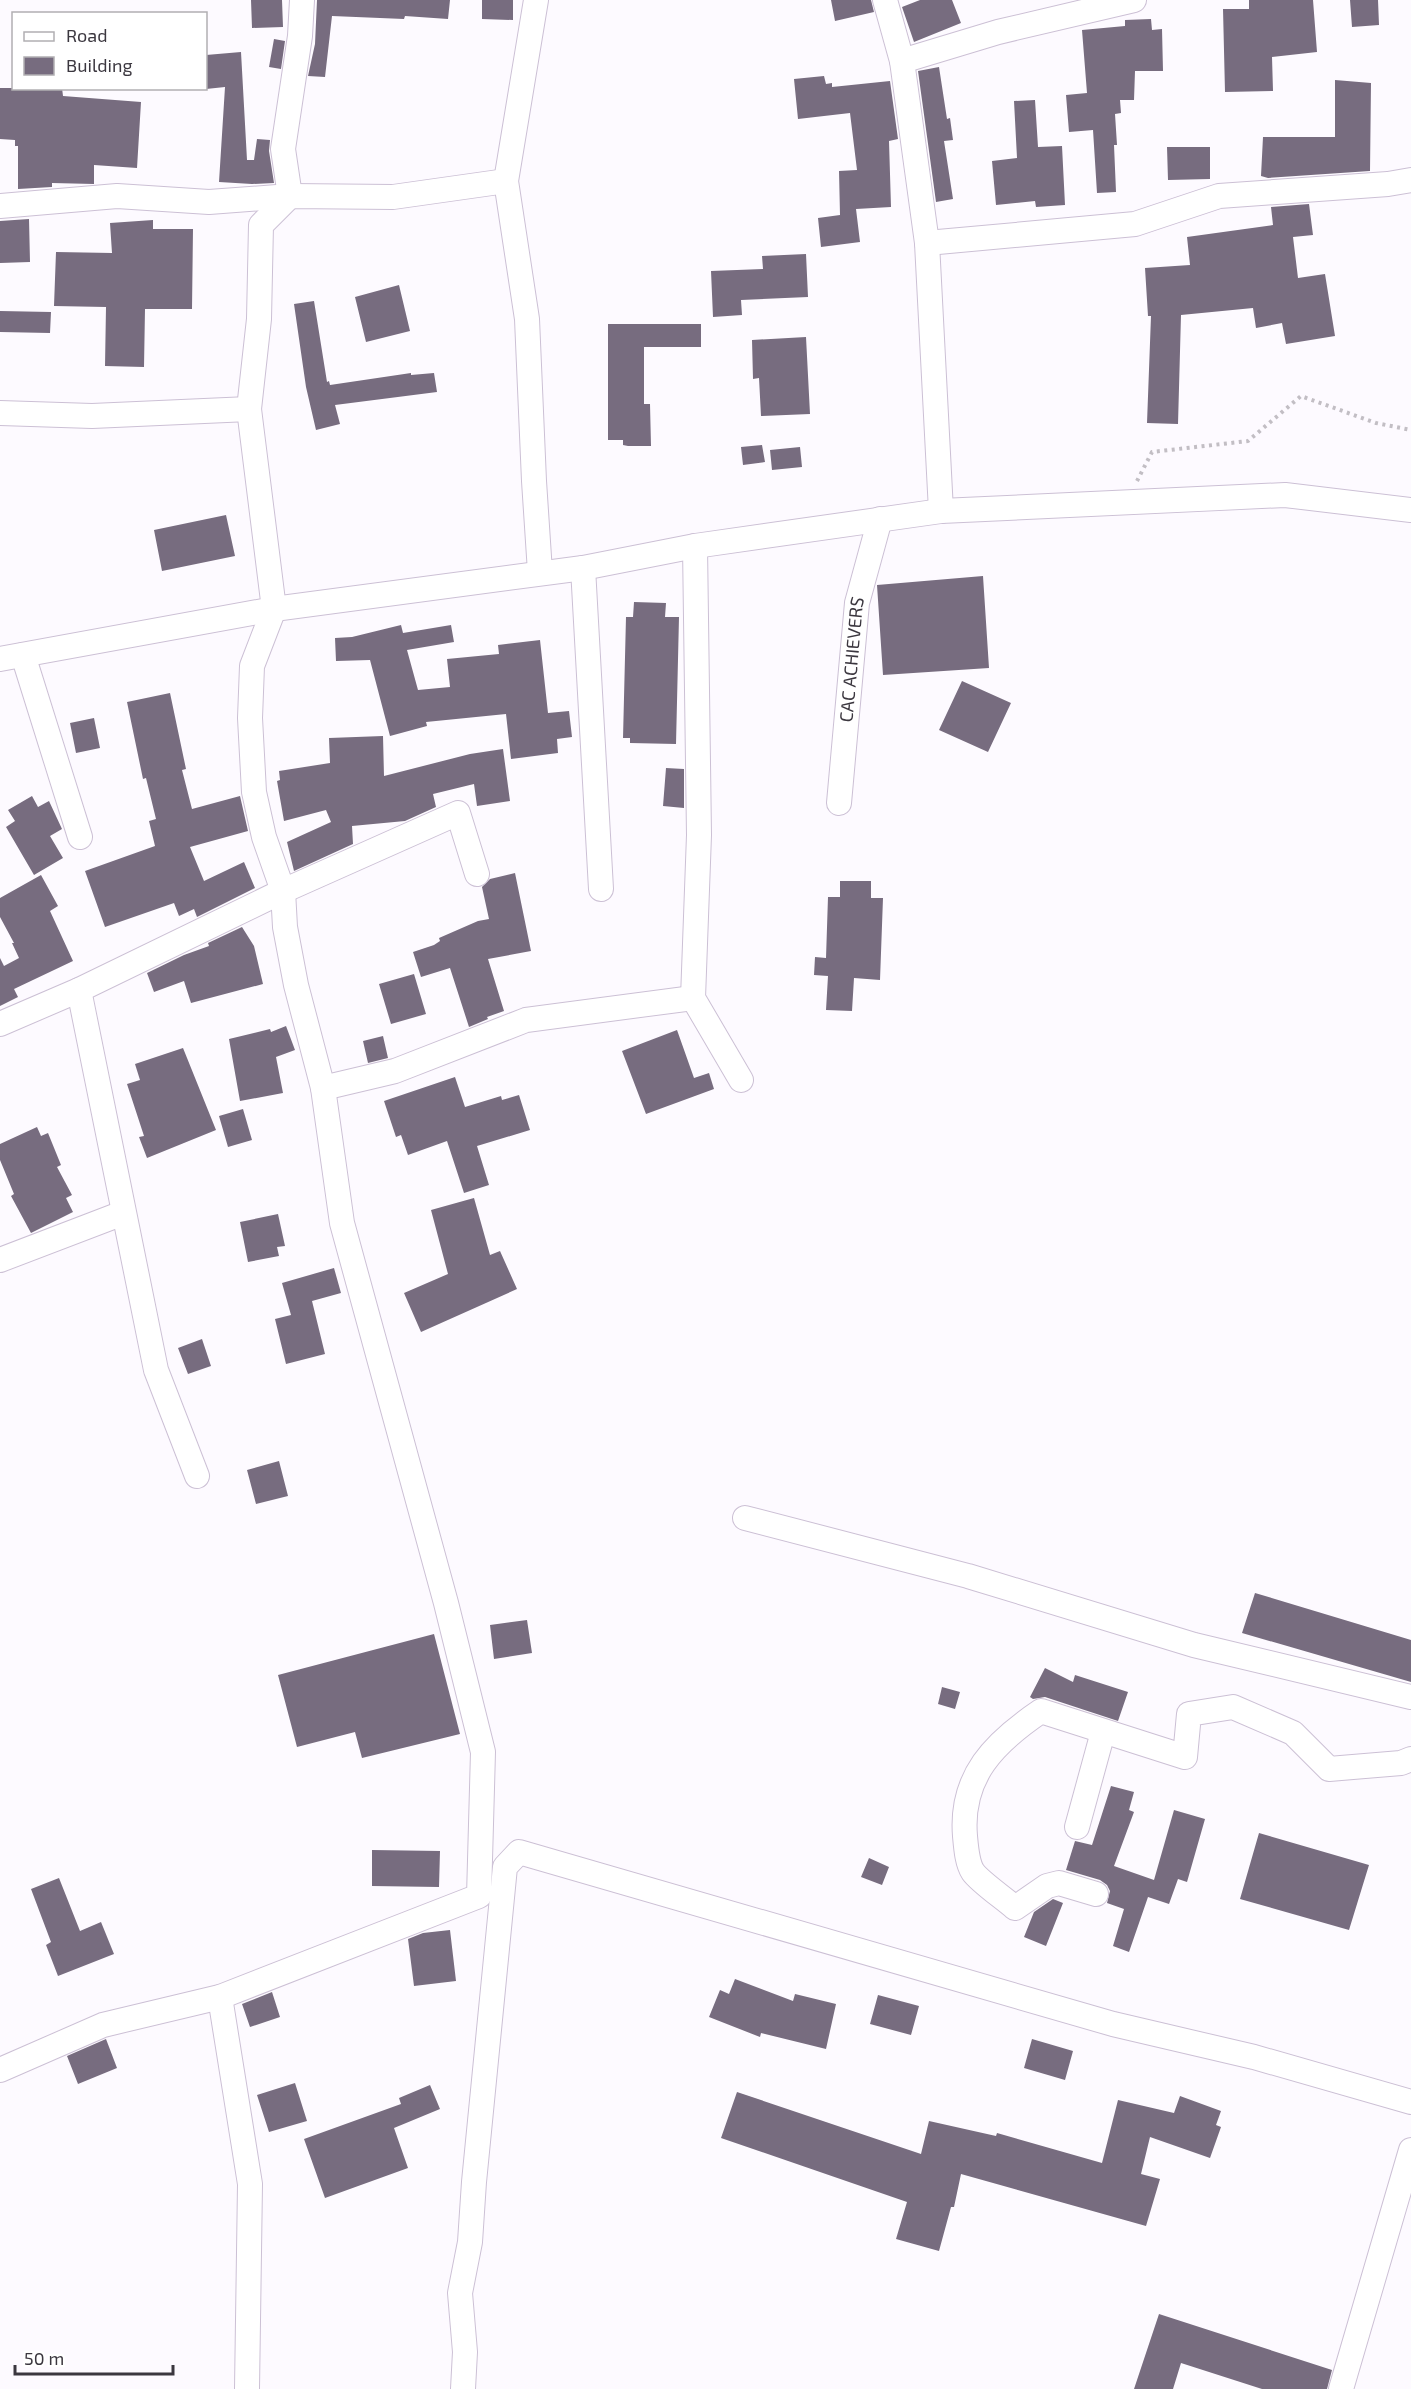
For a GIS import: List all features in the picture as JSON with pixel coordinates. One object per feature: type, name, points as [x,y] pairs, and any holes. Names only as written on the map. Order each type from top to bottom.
[{"type":"street","points":[[290,196],[283,150],[300,36],[302,0]]},
{"type":"street","points":[[536,0],[506,181],[527,319],[540,573]]},
{"type":"street","points":[[885,0],[902,61],[927,243],[941,511]]},
{"type":"street","points":[[902,61],[999,32],[1134,0]]},
{"type":"street","points":[[927,243],[1135,225],[1219,196],[1388,184],[1411,180]]},
{"type":"street","points":[[0,206],[117,196],[208,202],[290,196],[393,197],[506,181]]},
{"type":"street","points":[[1,2068],[103,2025],[220,1997],[478,1896],[483,1752],[446,1603],[342,1223],[323,1088],[296,985],[285,927],[283,891],[264,837],[254,792],[250,718],[252,666],[274,609],[249,409],[259,319],[261,225],[290,196]]},
{"type":"street","points":[[0,412],[92,416],[249,409]]},
{"type":"street","points":[[80,837],[11,657],[274,609],[584,568],[695,546],[941,511],[1285,495],[1411,510]]},
{"type":"street","name":"CAC ACHIEVERS","points":[[838,803],[857,603],[880,519]]},
{"type":"street","points":[[695,546],[699,835],[693,998],[741,1080]]},
{"type":"street","points":[[584,568],[601,889]]},
{"type":"street","points":[[0,1024],[79,990],[283,891],[458,813],[477,874]]},
{"type":"street","points":[[79,990],[156,1370],[197,1476]]},
{"type":"street","points":[[323,1088],[395,1071],[526,1020],[693,998]]},
{"type":"street","points":[[0,1260],[123,1213]]},
{"type":"street","points":[[745,1518],[968,1576],[1194,1645],[1411,1697]]},
{"type":"street","points":[[1096,1894],[1059,1883],[1047,1886],[1015,1908],[973,1872],[966,1851],[964,1822],[968,1789],[989,1755],[1015,1728],[1041,1711],[1185,1757],[1189,1714],[1233,1707],[1293,1733],[1329,1769],[1411,1759]]},
{"type":"street","points":[[1077,1827],[1102,1732]]},
{"type":"street","points":[[463,2389],[465,2352],[460,2293],[470,2242],[505,1867],[519,1852],[1113,2024],[1254,2057],[1411,2102]]},
{"type":"street","points":[[220,1997],[250,2184],[247,2389]]},
{"type":"street","points":[[1341,2389],[1411,2150]]},
{"type":"path","points":[[1126,503],[1152,452],[1248,441],[1302,396],[1376,423],[1411,430]]},
{"type":"building","points":[[251,0],[282,0],[283,27],[252,28]]},
{"type":"building","points":[[317,0],[450,0],[448,19],[405,16],[404,19],[332,16],[325,77],[308,76],[315,44]]},
{"type":"building","points":[[482,0],[513,0],[513,20],[482,19]]},
{"type":"building","points":[[831,0],[871,0],[874,12],[835,21]]},
{"type":"building","points":[[920,0],[952,0],[961,23],[914,42],[902,7]]},
{"type":"building","points":[[1249,0],[1313,0],[1317,52],[1272,57],[1273,91],[1225,92],[1223,9],[1249,9]]},
{"type":"building","points":[[1350,0],[1378,0],[1379,25],[1352,27]]},
{"type":"building","points":[[1151,19],[1152,30],[1162,29],[1163,71],[1135,71],[1134,100],[1120,100],[1121,113],[1115,114],[1116,192],[1097,193],[1093,130],[1069,132],[1066,95],[1087,93],[1082,30],[1125,26],[1125,20]]},
{"type":"building","points":[[274,39],[285,41],[281,69],[269,67]]},
{"type":"building","points":[[241,52],[247,160],[254,160],[257,139],[270,140],[269,151],[274,183],[219,182],[225,87],[207,89],[207,55]]},
{"type":"building","points":[[939,67],[947,119],[950,118],[953,140],[944,141],[953,199],[936,202],[918,71]]},
{"type":"building","points":[[824,76],[826,84],[832,83],[832,87],[890,81],[898,139],[889,141],[891,207],[856,209],[860,242],[821,247],[818,218],[840,215],[839,171],[857,170],[850,113],[798,119],[794,79]]},
{"type":"building","points":[[1335,80],[1371,83],[1370,171],[1268,178],[1261,176],[1263,137],[1335,137]]},
{"type":"building","points":[[0,88],[62,90],[63,96],[141,102],[137,168],[94,165],[94,184],[52,183],[52,187],[18,189],[18,146],[15,146],[15,140],[0,139]]},
{"type":"building","points":[[1035,100],[1038,147],[1062,146],[1065,205],[1036,207],[1035,201],[996,205],[992,161],[1017,158],[1014,101]]},
{"type":"building","points":[[1167,147],[1210,147],[1210,179],[1168,180]]},
{"type":"building","points":[[1309,204],[1313,235],[1293,237],[1298,278],[1325,274],[1335,336],[1286,344],[1282,323],[1256,328],[1253,308],[1181,315],[1178,424],[1147,423],[1151,316],[1148,316],[1145,268],[1190,265],[1187,237],[1273,225],[1271,207]]},
{"type":"building","points":[[29,219],[30,262],[0,263],[0,221]]},
{"type":"building","points":[[153,220],[153,229],[193,229],[192,309],[145,309],[144,367],[105,366],[106,307],[54,306],[56,252],[112,253],[110,223]]},
{"type":"building","points":[[806,254],[808,297],[741,300],[742,315],[713,317],[711,271],[763,269],[762,256]]},
{"type":"building","points":[[399,285],[410,331],[366,342],[355,297]]},
{"type":"building","points":[[314,301],[327,382],[329,381],[330,385],[411,373],[411,375],[434,373],[437,392],[335,405],[340,424],[316,430],[306,387],[294,304]]},
{"type":"building","points":[[0,311],[51,312],[50,333],[0,332]]},
{"type":"building","points":[[608,324],[701,324],[701,347],[644,347],[644,404],[650,404],[651,446],[628,446],[623,445],[623,440],[608,440]]},
{"type":"building","points":[[806,337],[810,414],[761,416],[759,378],[753,379],[752,340]]},
{"type":"building","points":[[762,445],[765,462],[743,465],[741,447]]},
{"type":"building","points":[[800,447],[802,467],[772,470],[770,450]]},
{"type":"building","points":[[226,515],[235,556],[162,571],[154,530]]},
{"type":"building","points":[[983,576],[989,668],[883,675],[877,585]]},
{"type":"building","points":[[634,602],[666,603],[665,617],[679,617],[676,744],[630,743],[630,738],[623,738],[626,617],[633,617]]},
{"type":"building","points":[[401,625],[403,633],[451,625],[454,642],[407,650],[418,690],[450,687],[447,659],[499,654],[498,645],[540,640],[548,713],[569,711],[572,737],[557,739],[558,753],[511,759],[506,714],[426,722],[427,726],[390,736],[370,660],[336,661],[335,638],[352,637]]},
{"type":"building","points":[[962,681],[1011,703],[988,752],[939,730]]},
{"type":"building","points":[[170,693],[186,769],[182,770],[192,809],[240,796],[248,831],[190,847],[204,881],[244,862],[255,888],[197,917],[194,909],[179,916],[174,903],[105,927],[85,871],[155,846],[149,821],[156,819],[146,778],[143,779],[127,702]]},
{"type":"building","points":[[94,718],[100,748],[76,753],[70,723]]},
{"type":"building","points":[[383,736],[384,776],[470,754],[503,749],[510,801],[477,806],[474,784],[433,794],[436,807],[405,821],[352,826],[353,844],[294,871],[287,842],[331,822],[326,810],[284,821],[277,781],[280,780],[279,771],[330,763],[329,738]]},
{"type":"building","points":[[666,768],[684,769],[684,808],[663,806]]},
{"type":"building","points":[[32,796],[38,807],[49,801],[62,829],[50,836],[63,858],[34,875],[6,827],[15,821],[8,810]]},
{"type":"building","points":[[515,873],[531,951],[488,959],[504,1011],[469,1027],[450,968],[421,977],[413,952],[434,945],[440,941],[439,938],[478,921],[489,919],[482,887],[490,879]]},
{"type":"building","points":[[41,875],[58,906],[50,911],[73,961],[14,989],[18,997],[0,1006],[0,958],[4,966],[19,958],[0,917],[0,898]]},
{"type":"building","points":[[840,881],[871,881],[871,898],[883,898],[880,980],[854,978],[852,1011],[826,1010],[828,976],[814,975],[815,957],[826,958],[828,897],[840,897]]},
{"type":"building","points":[[242,927],[254,946],[263,984],[191,1003],[184,981],[154,992],[147,973],[209,946],[208,943]]},
{"type":"building","points":[[414,974],[426,1014],[391,1024],[379,984]]},
{"type":"building","points":[[286,1026],[295,1050],[276,1057],[283,1093],[240,1101],[229,1039],[270,1029],[271,1032]]},
{"type":"building","points":[[677,1030],[694,1078],[709,1073],[714,1089],[646,1114],[622,1051]]},
{"type":"building","points":[[383,1036],[388,1058],[368,1063],[363,1041]]},
{"type":"building","points":[[183,1048],[216,1130],[147,1158],[139,1137],[144,1136],[127,1084],[140,1080],[135,1064]]},
{"type":"building","points":[[455,1077],[465,1107],[501,1096],[502,1100],[519,1095],[530,1130],[477,1146],[489,1185],[464,1193],[447,1141],[408,1155],[401,1135],[396,1137],[384,1101]]},
{"type":"building","points":[[243,1109],[252,1140],[228,1147],[219,1116]]},
{"type":"building","points":[[37,1127],[41,1136],[48,1133],[61,1165],[57,1167],[72,1195],[66,1198],[73,1212],[31,1233],[11,1196],[14,1194],[0,1160],[0,1144]]},
{"type":"building","points":[[474,1198],[490,1255],[500,1251],[517,1289],[421,1332],[404,1293],[448,1274],[431,1210]]},
{"type":"building","points":[[278,1214],[285,1246],[277,1247],[279,1256],[248,1262],[240,1222]]},
{"type":"building","points":[[334,1268],[341,1293],[312,1301],[325,1354],[286,1364],[275,1319],[291,1315],[282,1283]]},
{"type":"building","points":[[202,1339],[211,1366],[188,1374],[178,1348]]},
{"type":"building","points":[[279,1461],[288,1496],[256,1504],[247,1470]]},
{"type":"building","points":[[1255,1593],[1411,1640],[1411,1682],[1242,1633]]},
{"type":"building","points":[[527,1620],[532,1653],[494,1659],[490,1625]]},
{"type":"building","points":[[434,1634],[460,1734],[362,1758],[355,1732],[297,1747],[278,1675]]},
{"type":"building","points":[[1045,1668],[1073,1682],[1075,1675],[1128,1692],[1118,1721],[1045,1697],[1033,1699],[1030,1697]]},
{"type":"building","points":[[942,1687],[960,1692],[955,1709],[938,1704]]},
{"type":"building","points":[[1111,1786],[1134,1792],[1129,1810],[1134,1812],[1114,1866],[1154,1880],[1174,1810],[1205,1819],[1187,1882],[1178,1879],[1169,1904],[1148,1897],[1129,1952],[1113,1946],[1124,1909],[1107,1903],[1110,1891],[1107,1885],[1100,1880],[1066,1870],[1075,1841],[1092,1845]]},
{"type":"building","points":[[1259,1833],[1369,1865],[1349,1930],[1240,1899]]},
{"type":"building","points":[[372,1850],[440,1851],[439,1887],[372,1886]]},
{"type":"building","points":[[869,1858],[889,1867],[882,1885],[861,1877]]},
{"type":"building","points":[[59,1878],[80,1931],[101,1922],[114,1954],[58,1976],[46,1945],[51,1942],[31,1889]]},
{"type":"building","points":[[1053,1899],[1063,1903],[1046,1946],[1024,1937],[1034,1912]]},
{"type":"building","points":[[450,1930],[456,1981],[414,1986],[408,1939],[423,1933]]},
{"type":"building","points":[[735,1979],[793,2001],[795,1994],[836,2004],[826,2049],[761,2033],[760,2037],[709,2017],[720,1990],[729,1994]]},
{"type":"building","points":[[272,1992],[280,2017],[250,2027],[242,2004]]},
{"type":"building","points":[[878,1995],[919,2006],[911,2035],[870,2024]]},
{"type":"building","points":[[106,2039],[117,2068],[78,2084],[67,2056]]},
{"type":"building","points":[[1032,2039],[1073,2051],[1065,2080],[1024,2068]]},
{"type":"building","points":[[295,2083],[307,2121],[269,2132],[257,2095]]},
{"type":"building","points":[[430,2085],[440,2109],[394,2128],[408,2168],[325,2198],[304,2139],[401,2104],[399,2098]]},
{"type":"building","points":[[737,2092],[921,2154],[929,2121],[996,2136],[997,2133],[1102,2163],[1118,2100],[1174,2113],[1180,2096],[1221,2111],[1216,2125],[1221,2127],[1210,2158],[1150,2137],[1141,2174],[1160,2179],[1146,2226],[961,2174],[954,2207],[951,2207],[939,2251],[896,2239],[907,2202],[721,2138]]},
{"type":"building","points":[[1159,2314],[1332,2370],[1327,2389],[1262,2389],[1181,2363],[1173,2389],[1134,2389]]}]
